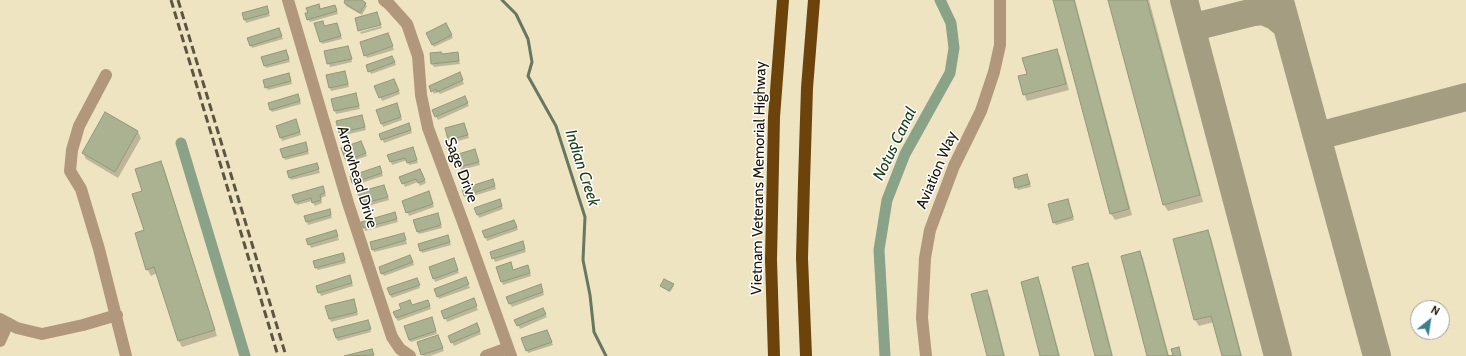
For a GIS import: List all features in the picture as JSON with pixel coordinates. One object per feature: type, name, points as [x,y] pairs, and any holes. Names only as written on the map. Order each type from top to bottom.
[{"type":"highway","name":"Vietnam Veterans Memorial Highway","points":[[774,356],[771,260],[774,125],[783,0]]},
{"type":"highway","points":[[806,356],[802,258],[803,190],[807,88],[814,0]]},
{"type":"street","name":"Arrowhead Drive","points":[[288,0],[348,203],[392,337],[400,349],[410,356]]},
{"type":"street","name":"Sage Drive","points":[[384,0],[407,24],[418,56],[421,95],[428,128],[509,352]]},
{"type":"street","name":"Aviation Way","points":[[926,356],[922,318],[924,258],[930,230],[954,166],[981,111],[994,72],[1000,45],[1000,0]]},
{"type":"street","points":[[106,75],[78,126],[72,150],[70,171],[82,189],[117,315],[126,356]]},
{"type":"street","points":[[0,341],[4,321],[18,328],[42,334],[83,325],[117,315]]},
{"type":"street","points":[[486,356],[509,352]]},
{"type":"building","points":[[345,0],[362,0],[366,3],[360,13],[344,3]]},
{"type":"building","points":[[1053,0],[1074,0],[1129,209],[1110,214]]},
{"type":"building","points":[[1108,0],[1147,0],[1200,195],[1163,205]]},
{"type":"building","points":[[319,4],[320,9],[335,5],[337,11],[307,20],[305,13],[308,13],[306,8]]},
{"type":"building","points":[[267,6],[269,13],[244,20],[242,13]]},
{"type":"building","points":[[377,12],[381,25],[358,31],[355,18]]},
{"type":"building","points":[[323,21],[324,26],[337,23],[341,36],[320,42],[314,23]]},
{"type":"building","points":[[446,23],[452,35],[432,45],[426,33]]},
{"type":"building","points":[[279,28],[282,36],[250,46],[247,38]]},
{"type":"building","points":[[388,33],[393,46],[364,56],[360,42]]},
{"type":"building","points":[[348,46],[352,59],[327,64],[324,51]]},
{"type":"building","points":[[1057,49],[1066,84],[1023,95],[1018,76],[1027,74],[1022,58]]},
{"type":"building","points":[[286,50],[289,59],[264,66],[261,57]]},
{"type":"building","points":[[441,52],[442,54],[458,52],[459,61],[431,64],[430,53]]},
{"type":"building","points":[[392,56],[395,62],[368,72],[366,65]]},
{"type":"building","points":[[345,71],[348,84],[329,88],[326,75]]},
{"type":"building","points":[[460,72],[463,80],[437,92],[436,89],[431,92],[429,86]]},
{"type":"building","points":[[289,73],[291,81],[265,88],[263,80]]},
{"type":"building","points":[[394,79],[399,91],[379,98],[374,86]]},
{"type":"building","points":[[356,93],[359,106],[334,111],[331,99]]},
{"type":"building","points":[[298,94],[300,101],[270,110],[268,103]]},
{"type":"building","points":[[465,96],[468,103],[435,117],[432,110]]},
{"type":"building","points":[[397,103],[401,117],[381,124],[376,110]]},
{"type":"building","points":[[105,112],[138,131],[115,172],[82,153]]},
{"type":"building","points":[[362,115],[365,127],[339,133],[336,121]]},
{"type":"building","points":[[296,119],[300,132],[280,138],[276,126]]},
{"type":"building","points":[[409,123],[411,130],[381,140],[379,134]]},
{"type":"building","points":[[464,123],[468,135],[448,140],[445,128]]},
{"type":"building","points":[[361,141],[366,153],[346,161],[341,148]]},
{"type":"building","points":[[306,142],[308,151],[283,158],[280,149]]},
{"type":"building","points":[[413,147],[417,160],[407,163],[405,158],[390,162],[387,155]]},
{"type":"building","points":[[475,149],[479,162],[459,167],[455,155]]},
{"type":"building","points":[[161,161],[215,330],[178,341],[154,267],[146,270],[135,233],[144,230],[132,194],[142,191],[135,169]]},
{"type":"building","points":[[317,163],[319,169],[289,178],[287,171]]},
{"type":"building","points":[[380,166],[382,173],[352,183],[350,176]]},
{"type":"building","points":[[420,169],[425,180],[418,183],[416,179],[402,184],[399,177]]},
{"type":"building","points":[[1027,174],[1030,184],[1015,188],[1013,178]]},
{"type":"building","points":[[493,179],[495,186],[464,196],[462,189]]},
{"type":"building","points":[[384,185],[388,197],[361,204],[358,192]]},
{"type":"building","points":[[323,186],[325,193],[320,195],[321,200],[312,203],[311,198],[295,203],[292,195]]},
{"type":"building","points":[[429,191],[433,204],[406,213],[402,201]]},
{"type":"building","points":[[500,199],[502,206],[477,215],[474,208]]},
{"type":"building","points":[[1068,199],[1073,217],[1053,223],[1048,204]]},
{"type":"building","points":[[330,209],[331,215],[306,222],[304,216]]},
{"type":"building","points":[[395,212],[397,219],[363,228],[361,222]]},
{"type":"building","points":[[438,213],[441,225],[417,232],[413,220]]},
{"type":"building","points":[[514,220],[517,227],[485,238],[482,231]]},
{"type":"building","points":[[336,230],[338,236],[308,245],[306,239]]},
{"type":"building","points":[[1208,230],[1241,356],[1222,356],[1211,316],[1194,320],[1173,239]]},
{"type":"building","points":[[404,233],[406,240],[372,250],[370,242]]},
{"type":"building","points":[[448,235],[450,242],[420,251],[418,244]]},
{"type":"building","points":[[523,241],[525,249],[492,259],[490,252]]},
{"type":"building","points":[[1140,251],[1168,356],[1147,356],[1121,256]]},
{"type":"building","points":[[343,253],[345,260],[315,268],[313,261]]},
{"type":"building","points":[[410,255],[413,262],[381,274],[379,267]]},
{"type":"building","points":[[454,258],[458,270],[433,279],[429,267]]},
{"type":"building","points":[[511,262],[513,270],[528,265],[530,273],[501,282],[496,267]]},
{"type":"building","points":[[1088,263],[1112,356],[1095,356],[1072,267]]},
{"type":"building","points":[[350,275],[352,283],[318,293],[316,286]]},
{"type":"building","points":[[466,277],[469,284],[437,297],[434,289]]},
{"type":"building","points":[[1038,277],[1059,356],[1040,356],[1021,282]]},
{"type":"building","points":[[417,278],[420,285],[390,295],[387,288]]},
{"type":"building","points":[[664,279],[674,284],[669,291],[660,286]]},
{"type":"building","points":[[541,284],[543,292],[509,304],[506,297]]},
{"type":"building","points":[[987,290],[1004,356],[987,356],[971,294]]},
{"type":"building","points":[[474,298],[477,306],[444,319],[441,311]]},
{"type":"building","points":[[354,299],[357,312],[329,319],[325,306]]},
{"type":"building","points":[[410,300],[412,305],[428,300],[430,306],[396,318],[393,312],[401,309],[399,304]]},
{"type":"building","points":[[543,308],[546,314],[517,326],[514,320]]},
{"type":"building","points":[[432,317],[436,331],[409,340],[404,326]]},
{"type":"building","points":[[368,320],[371,329],[336,338],[333,329]]},
{"type":"building","points":[[477,323],[480,331],[451,343],[448,336]]},
{"type":"building","points":[[547,330],[552,342],[526,351],[521,338]]},
{"type":"building","points":[[438,335],[443,348],[421,355],[417,342]]},
{"type":"building","points":[[1179,347],[1181,356],[1168,356],[1173,355],[1171,349]]},
{"type":"building","points":[[372,349],[374,355],[344,356]]},
{"type":"waterway","name":"Indian Creek","points":[[502,0],[516,14],[528,39],[532,62],[528,76],[556,126],[585,217],[583,260],[590,295],[594,332],[606,356]]},
{"type":"waterway","name":"Notus Canal","points":[[885,356],[879,250],[887,200],[905,154],[950,73],[954,48],[951,23],[940,0]]},
{"type":"waterway","points":[[181,143],[245,356]]},
{"type":"taxiway","points":[[1184,0],[1278,356]]},
{"type":"taxiway","points":[[1281,5],[1377,356]]},
{"type":"taxiway","points":[[1194,27],[1263,11],[1275,16],[1287,26]]},
{"type":"taxiway","points":[[1318,136],[1466,97]]},
{"type":"railway","points":[[171,0],[278,356]]},
{"type":"railway","points":[[178,0],[286,356]]}]
